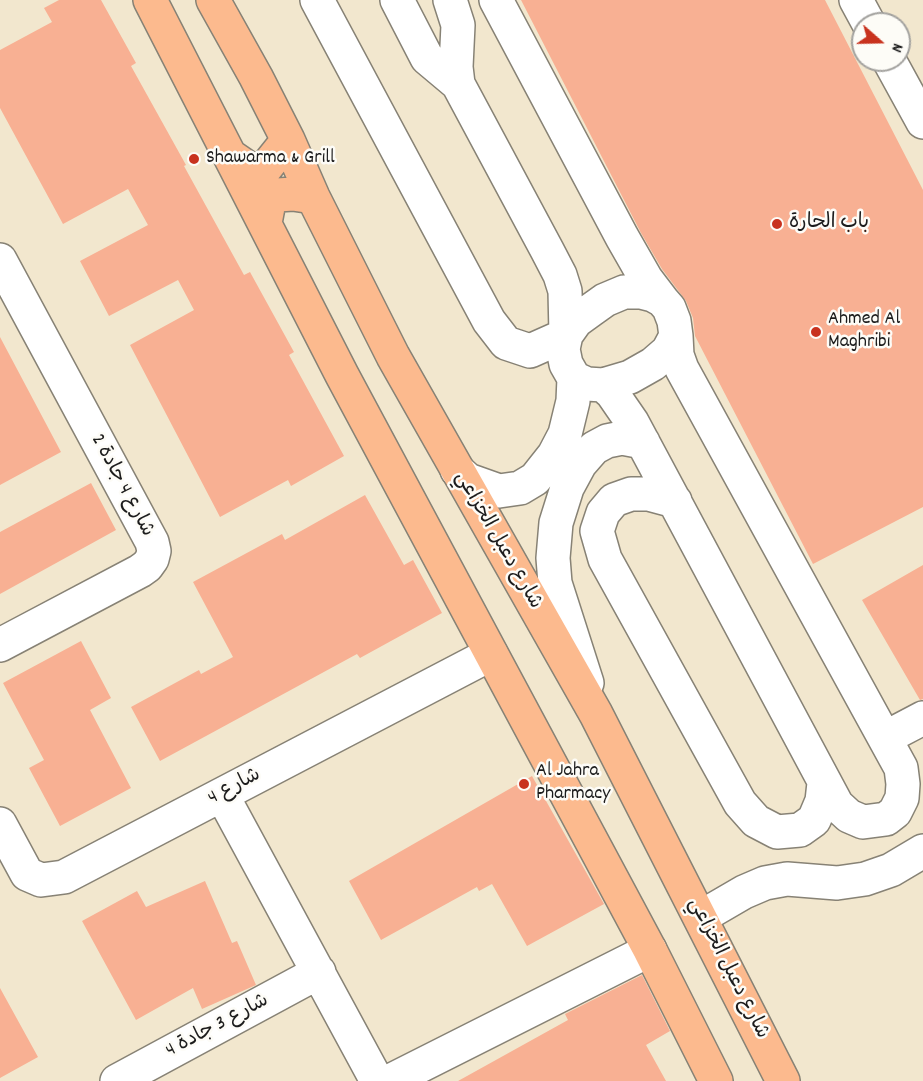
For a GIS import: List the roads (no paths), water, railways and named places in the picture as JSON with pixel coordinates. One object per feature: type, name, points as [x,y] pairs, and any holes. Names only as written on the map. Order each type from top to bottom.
[{"type":"main road","points":[[150,0],[342,375],[657,963],[716,1081]]},
{"type":"main road","name":"شارع دعبل الخزاعي","points":[[213,0],[288,140],[313,197],[393,356],[597,714],[701,917],[773,1077]]},
{"type":"main road","points":[[232,0],[256,77]]},
{"type":"main road","points":[[232,157],[248,168],[264,170],[288,140]]},
{"type":"main road","points":[[265,223],[269,202],[278,195],[293,194],[313,197]]},
{"type":"main road","points":[[657,963],[692,1006],[725,1068],[736,1081]]},
{"type":"street","points":[[317,0],[489,321],[506,343],[530,351],[566,335],[576,321],[591,309],[604,300],[624,292],[641,292],[662,300]]},
{"type":"street","points":[[398,0],[427,58],[458,84]]},
{"type":"street","points":[[450,0],[458,25],[456,67],[458,84],[560,275],[565,291],[566,335],[563,349],[566,364],[620,403],[675,501],[837,805],[849,816],[863,822],[886,819],[909,805],[902,798],[901,768],[682,369],[674,321],[669,309],[646,279],[622,237],[496,0]]},
{"type":"street","points":[[896,72],[923,122]]},
{"type":"street","name":"شارع 4 جادة 2","points":[[0,260],[152,542],[154,551],[152,559],[140,571],[0,645]]},
{"type":"street","points":[[456,470],[468,480],[499,491],[520,488],[535,479],[555,455],[565,434],[573,401],[588,382],[630,377],[653,364],[668,351],[675,336]]},
{"type":"street","points":[[597,714],[555,583],[553,558],[556,524],[567,488],[580,464],[594,448],[607,441],[622,438],[643,442]]},
{"type":"street","points":[[675,501],[649,494],[631,494],[614,500],[603,513],[597,531],[605,559],[740,803],[756,821],[777,832],[800,830],[814,820],[822,801],[824,783]]},
{"type":"street","name":"شارع 4","points":[[0,824],[27,874],[41,880],[64,877],[491,654]]},
{"type":"street","points":[[885,738],[923,718]]},
{"type":"street","points":[[222,795],[377,1081]]},
{"type":"street","points":[[701,917],[744,892],[765,883],[787,879],[837,883],[865,879],[891,870],[923,851]]},
{"type":"street","points":[[390,1081],[657,963]]},
{"type":"street","name":"شارع 3 جادة 4","points":[[117,1081],[319,972]]},
{"type":"place","name":"Shawarma & Grill","points":[[194,159]]},
{"type":"place","name":"باب الحارة","points":[[777,224]]},
{"type":"place","name":"Ahmed Al Maghribi","points":[[816,332]]},
{"type":"place","name":"Al Jahra Pharmacy","points":[[524,784]]}]
